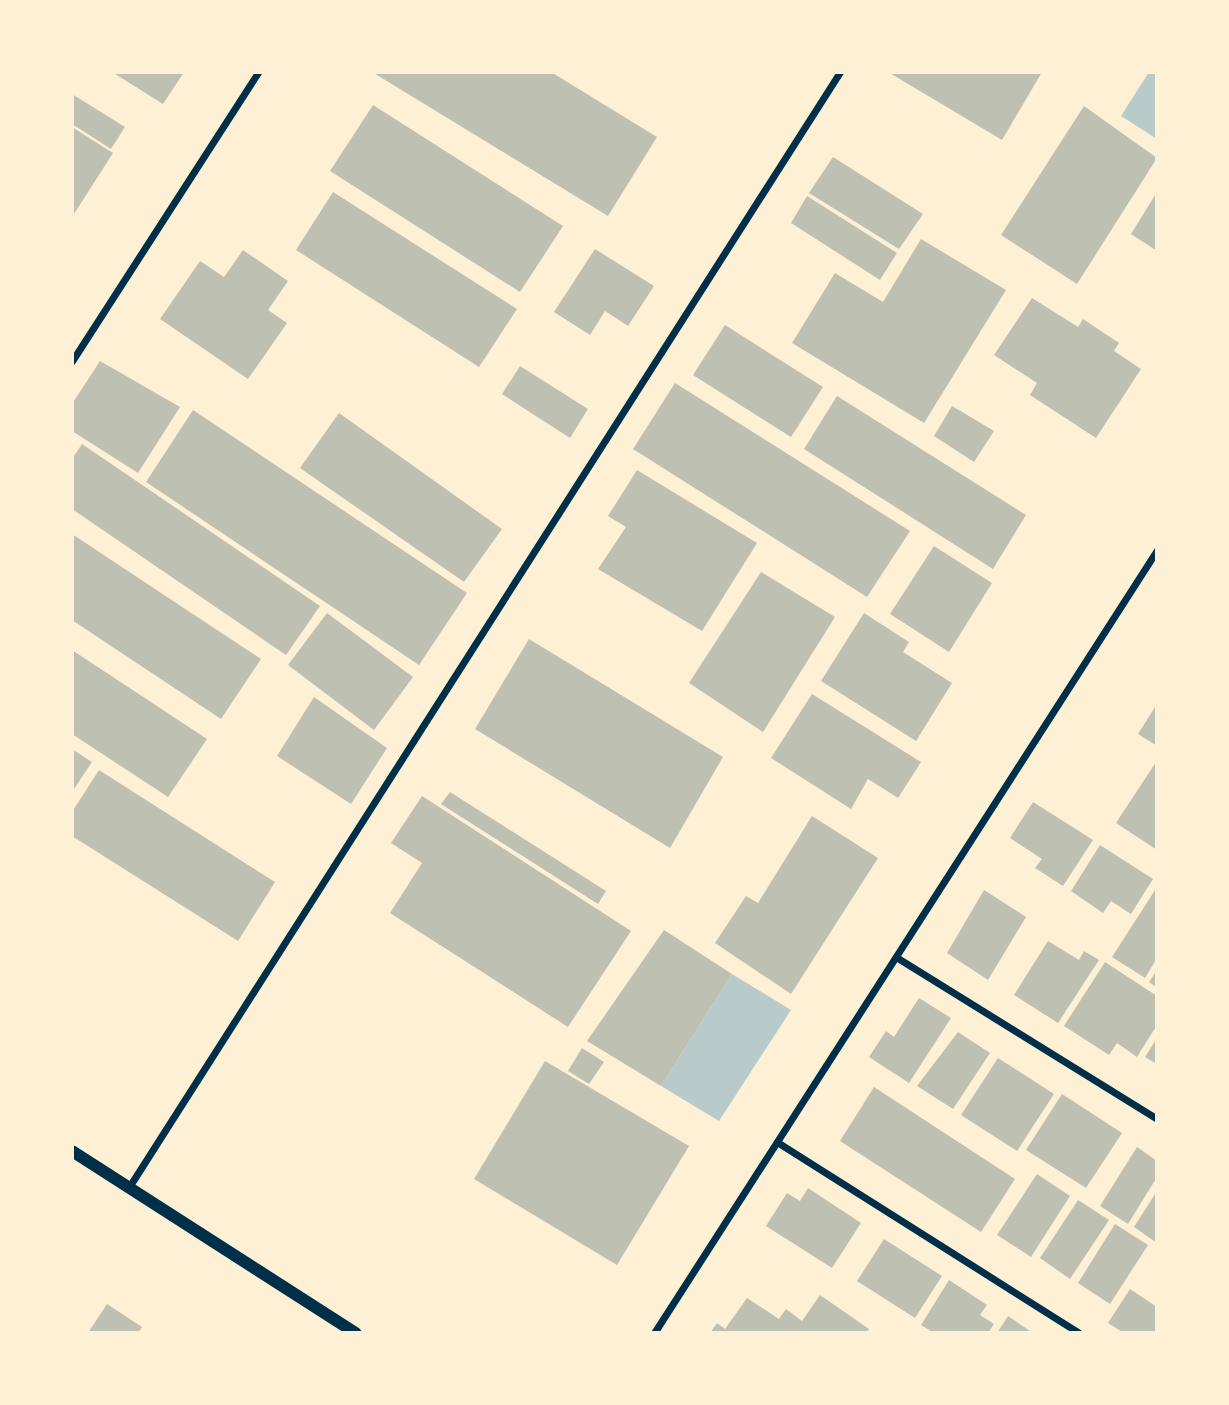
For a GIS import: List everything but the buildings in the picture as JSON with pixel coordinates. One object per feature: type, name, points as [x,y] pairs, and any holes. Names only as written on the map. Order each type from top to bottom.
[{"type":"street","points":[[72,361],[258,72]]},
{"type":"street","points":[[129,1187],[840,72]]},
{"type":"street","points":[[653,1333],[1157,550]]},
{"type":"street","points":[[896,957],[1157,1119]]},
{"type":"street","points":[[777,1142],[1079,1333]]},
{"type":"street","points":[[72,1151],[356,1333]]},
{"type":"shaded area","points":[[1149,72],[1157,72],[1157,139],[1121,116]]},
{"type":"shaded area","points":[[732,974],[791,1010],[719,1121],[661,1086]]}]
